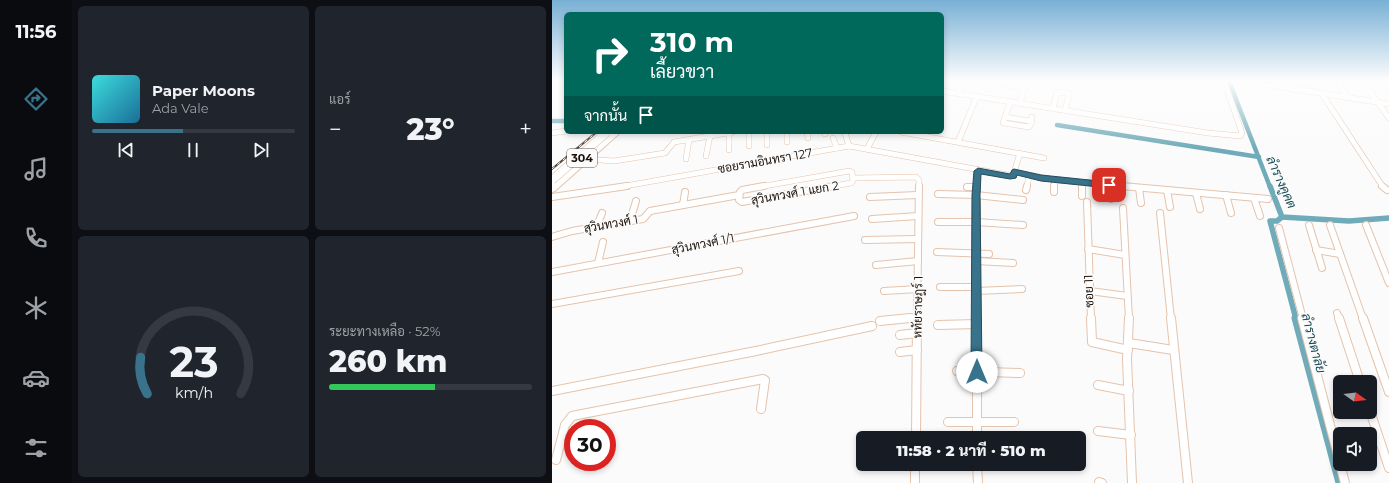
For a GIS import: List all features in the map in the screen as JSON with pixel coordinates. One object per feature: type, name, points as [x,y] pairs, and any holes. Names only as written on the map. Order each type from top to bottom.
[{"type":"highway","name":"304","points":[[552,174],[598,134]]},
{"type":"highway","points":[[552,174],[604,134]]},
{"type":"highway","name":"304","points":[[552,184],[610,134]]},
{"type":"highway","points":[[552,189],[615,134]]},
{"type":"highway","points":[[583,147],[593,149]]},
{"type":"street","points":[[958,142],[974,104]]},
{"type":"street","points":[[1010,104],[1003,122],[1004,124],[1029,128],[1033,119],[1026,116]]},
{"type":"street","points":[[1024,104],[1240,136],[1242,133],[1232,104]]},
{"type":"street","points":[[1053,108],[1054,104]]},
{"type":"street","points":[[1065,110],[1067,104]]},
{"type":"street","points":[[1328,104],[1382,186],[1388,190]]},
{"type":"street","points":[[1378,104],[1389,118]]},
{"type":"street","points":[[552,133],[564,131]]},
{"type":"street","points":[[586,159],[614,161],[665,153],[668,151],[672,143],[720,134]]},
{"type":"street","points":[[729,150],[731,134]]},
{"type":"street","points":[[749,134],[749,146]]},
{"type":"street","points":[[767,134],[767,145]]},
{"type":"street","points":[[787,134],[787,142]]},
{"type":"street","points":[[845,134],[849,146]]},
{"type":"street","points":[[867,149],[875,134]]},
{"type":"street","points":[[912,134],[1044,158]]},
{"type":"street","points":[[706,156],[710,136]]},
{"type":"street","points":[[833,138],[837,148]]},
{"type":"street","points":[[686,159],[689,140]]},
{"type":"street","points":[[811,146],[812,153]]},
{"type":"street","name":"ซอยรามอินทรา 127","points":[[552,197],[635,185],[849,146],[978,171],[1010,176],[1013,176],[1014,172]]},
{"type":"street","points":[[1020,153],[1014,172],[1029,176],[1055,180],[1268,199]]},
{"type":"street","name":"สุวินทวงศ์ 1","points":[[552,237],[597,226],[644,218],[650,211],[739,195],[740,191],[747,189],[849,171],[852,172],[853,178]]},
{"type":"street","points":[[977,431],[976,187],[978,171]]},
{"type":"street","points":[[1026,190],[1029,176]]},
{"type":"street","name":"หทัยราษฎร์ 1","points":[[853,178],[916,177],[919,180],[916,431]]},
{"type":"street","name":"สุวินทวงศ์ 1 แยก 2","points":[[739,195],[739,201],[742,202],[852,183],[853,178]]},
{"type":"street","points":[[1054,192],[1055,180]]},
{"type":"street","points":[[1082,182],[1082,196]]},
{"type":"street","points":[[1109,185],[1111,200]]},
{"type":"street","points":[[967,187],[976,187]]},
{"type":"street","points":[[1139,188],[1141,203]]},
{"type":"street","points":[[1167,190],[1170,206]]},
{"type":"street","points":[[683,205],[686,192]]},
{"type":"street","points":[[1196,192],[1200,209]]},
{"type":"street","points":[[938,194],[976,195],[1023,200]]},
{"type":"street","points":[[870,197],[918,195]]},
{"type":"street","points":[[1226,195],[1231,213]]},
{"type":"street","points":[[1254,198],[1260,216]]},
{"type":"street","points":[[630,221],[636,201]]},
{"type":"street","name":"ซอย 11","points":[[1087,202],[1092,342],[1129,346]]},
{"type":"street","points":[[1123,208],[1130,328],[1129,391],[1132,483]]},
{"type":"street","points":[[597,226],[602,213]]},
{"type":"street","points":[[1160,213],[1173,350],[1188,483]]},
{"type":"street","name":"สุวินทวงศ์ 1/1","points":[[552,272],[854,216]]},
{"type":"street","points":[[872,218],[918,216]]},
{"type":"street","points":[[938,222],[976,222],[1023,225]]},
{"type":"street","points":[[1309,225],[1322,268]]},
{"type":"street","points":[[1330,225],[1389,392]]},
{"type":"street","points":[[1366,225],[1389,283]]},
{"type":"street","points":[[1279,228],[1333,437]]},
{"type":"street","points":[[865,240],[918,239]]},
{"type":"street","points":[[598,263],[603,242]]},
{"type":"street","points":[[1088,249],[1125,255]]},
{"type":"street","points":[[1316,250],[1340,254]]},
{"type":"street","points":[[937,252],[989,254]]},
{"type":"street","points":[[876,265],[918,261]]},
{"type":"street","points":[[976,261],[1014,263]]},
{"type":"street","points":[[552,304],[739,271]]},
{"type":"street","points":[[940,287],[1022,289]]},
{"type":"street","points":[[884,291],[918,289]]},
{"type":"street","points":[[1090,291],[1127,296]]},
{"type":"street","points":[[1337,313],[1358,375]]},
{"type":"street","points":[[880,321],[918,317]]},
{"type":"street","points":[[938,325],[977,324]]},
{"type":"street","points":[[552,391],[756,351],[872,326]]},
{"type":"street","points":[[900,334],[917,333]]},
{"type":"street","points":[[1129,346],[1173,350]]},
{"type":"street","points":[[900,352],[917,350]]},
{"type":"street","points":[[957,371],[1020,373]]},
{"type":"street","points":[[556,460],[556,447],[566,422],[572,416],[764,379],[761,409]]},
{"type":"street","points":[[1098,385],[1129,391]]},
{"type":"street","points":[[1373,419],[1389,468]]},
{"type":"street","points":[[948,422],[1014,422]]},
{"type":"street","points":[[1098,431],[1131,435]]},
{"type":"street","points":[[915,471],[915,483]]},
{"type":"street","points":[[978,471],[978,483]]},
{"type":"street","points":[[1342,471],[1345,483]]},
{"type":"waterway","name":"ลำรางคูคต","points":[[1238,104],[1258,157]]},
{"type":"waterway","points":[[552,121],[564,121]]},
{"type":"waterway","points":[[1057,125],[1258,157]]},
{"type":"waterway","name":"ลำรางคูคต","points":[[1258,157],[1270,187]]},
{"type":"waterway","name":"ลำรางคูคต","points":[[1270,186],[1282,217]]},
{"type":"waterway","name":"ลำรางคูคต","points":[[1282,217],[1349,221],[1389,218]]},
{"type":"waterway","name":"ลำรางตาลัย","points":[[1282,217],[1277,221],[1270,221],[1296,319]]},
{"type":"waterway","name":"ลำรางตาลัย","points":[[1295,318],[1339,483]]},
{"type":"railway","points":[[552,169],[595,134]]},
{"type":"route","points":[[977,372],[976,181],[978,171],[1010,176],[1013,176],[1014,172],[1055,180],[1109,185]]}]
